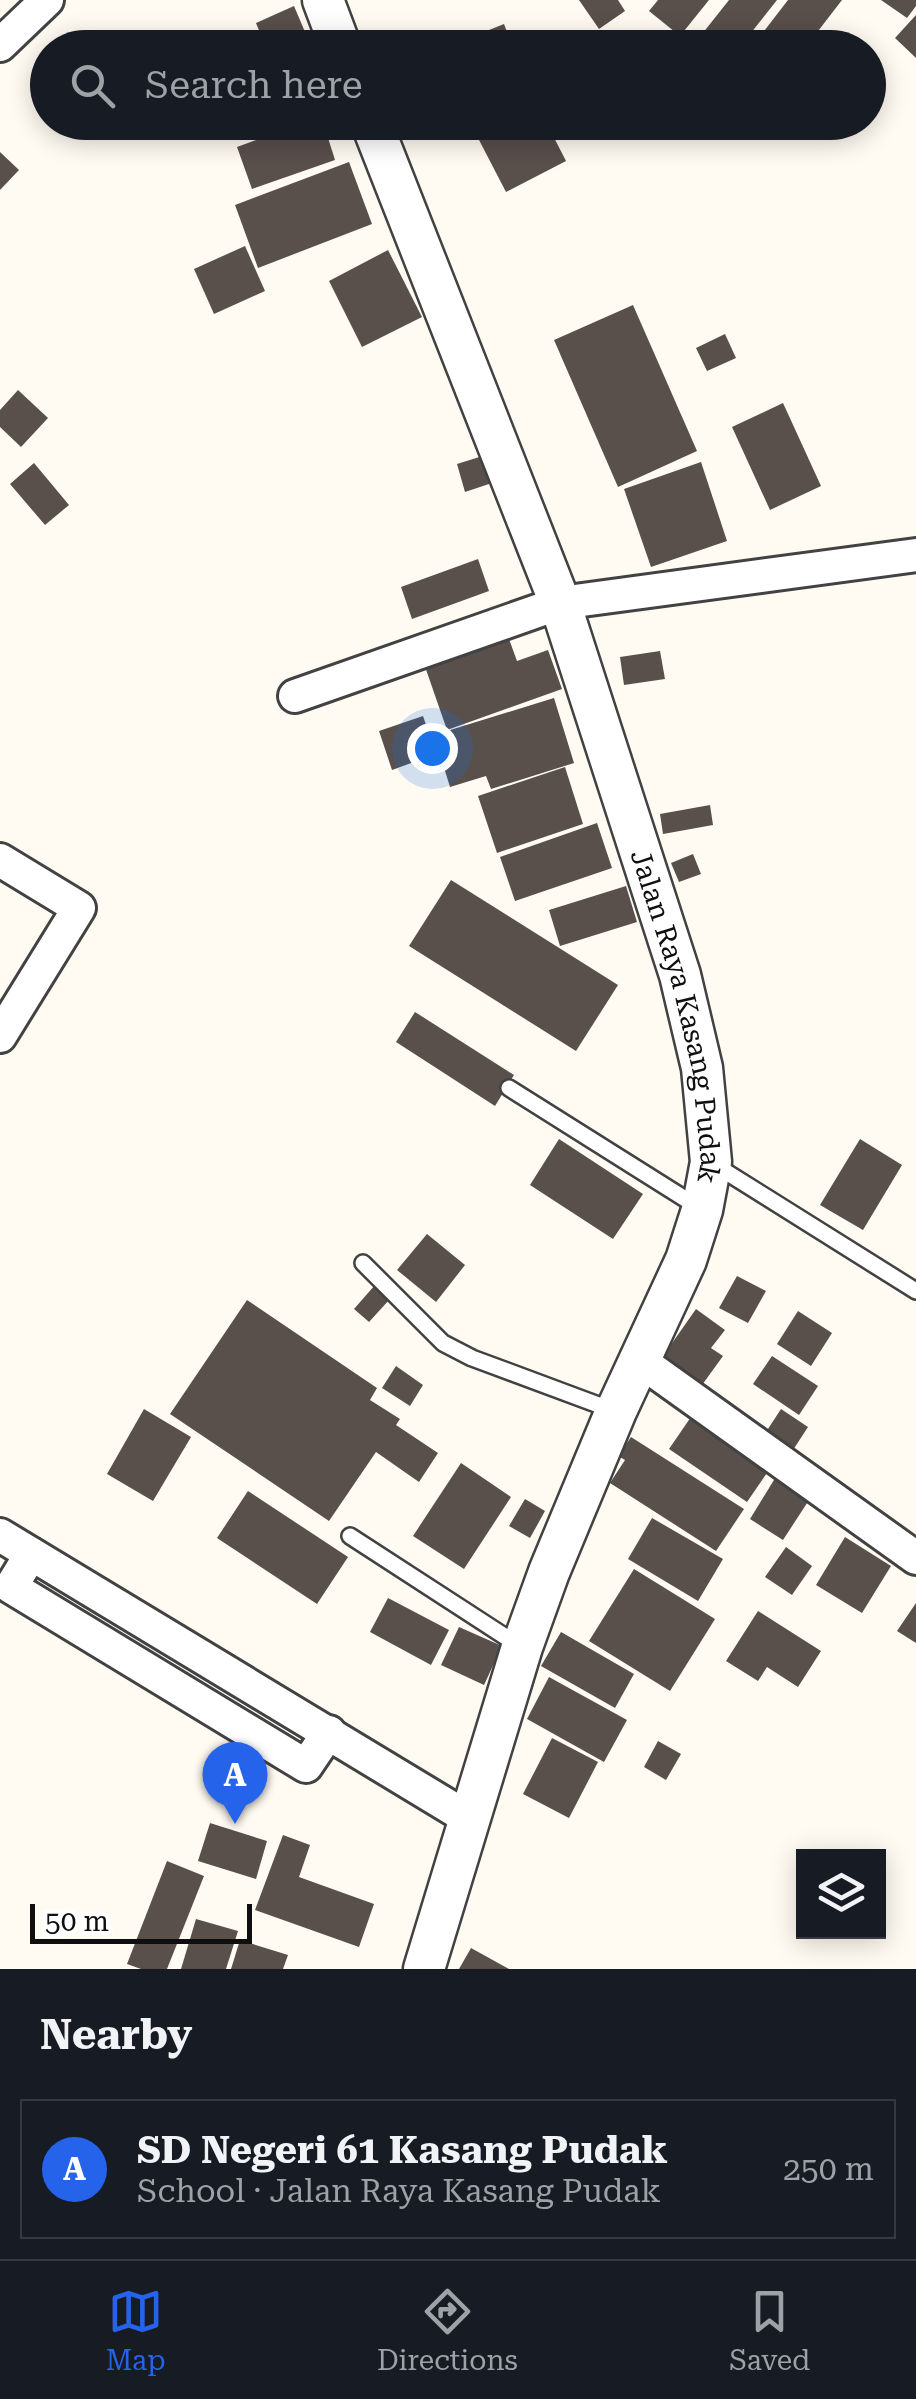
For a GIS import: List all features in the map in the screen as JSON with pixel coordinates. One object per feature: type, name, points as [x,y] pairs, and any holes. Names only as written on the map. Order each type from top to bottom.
[{"type":"street","points":[[0,45],[46,0]]},
{"type":"street","points":[[323,0],[335,30]]},
{"type":"street","name":"Jalan Raya Kasang Pudak","points":[[378,140],[560,603],[680,975],[702,1068],[711,1162],[702,1210],[686,1260],[616,1411],[549,1572],[468,1818],[424,1969]]},
{"type":"street","points":[[295,696],[560,603],[916,555]]},
{"type":"street","points":[[0,1034],[79,908],[3,859]]},
{"type":"street","points":[[639,1360],[916,1558]]},
{"type":"street","points":[[0,1535],[31,1554],[10,1586],[306,1766],[329,1732],[468,1818]]},
{"type":"lane","points":[[509,1088],[702,1210]]},
{"type":"lane","points":[[711,1162],[916,1291]]},
{"type":"lane","points":[[363,1263],[443,1343],[472,1358],[616,1411]]},
{"type":"lane","points":[[350,1536],[522,1648]]},
{"type":"building","points":[[579,0],[618,0],[625,11],[599,29]]},
{"type":"building","points":[[658,0],[709,0],[685,30],[673,30],[649,11]]},
{"type":"building","points":[[729,0],[777,0],[753,30],[705,30]]},
{"type":"building","points":[[788,0],[842,0],[819,30],[765,30]]},
{"type":"building","points":[[881,0],[916,0],[916,6],[907,18]]},
{"type":"building","points":[[294,6],[304,30],[259,30],[256,23]]},
{"type":"building","points":[[916,15],[916,58],[895,38]]},
{"type":"building","points":[[256,140],[329,140],[335,160],[252,189],[237,147]]},
{"type":"building","points":[[479,140],[555,140],[566,161],[506,192]]},
{"type":"building","points":[[0,152],[19,170],[0,190]]},
{"type":"building","points":[[349,162],[372,224],[258,268],[235,205]]},
{"type":"building","points":[[245,246],[265,291],[214,314],[194,269]]},
{"type":"building","points":[[388,250],[422,317],[362,347],[329,281]]},
{"type":"building","points":[[633,305],[697,451],[618,487],[554,340]]},
{"type":"building","points":[[725,334],[736,358],[707,371],[696,348]]},
{"type":"building","points":[[18,390],[48,418],[21,447],[0,427],[0,410]]},
{"type":"building","points":[[783,403],[821,486],[770,510],[732,427]]},
{"type":"building","points":[[489,454],[498,481],[465,492],[457,464]]},
{"type":"building","points":[[701,462],[727,541],[651,567],[624,489]]},
{"type":"building","points":[[34,463],[69,505],[45,525],[10,484]]},
{"type":"building","points":[[478,559],[489,591],[412,619],[401,587]]},
{"type":"building","points":[[505,628],[517,661],[548,650],[562,689],[447,730],[422,658]]},
{"type":"building","points":[[660,651],[665,679],[624,685],[620,657]]},
{"type":"building","points":[[554,698],[574,763],[491,789],[486,776],[450,787],[434,735]]},
{"type":"building","points":[[423,716],[436,754],[392,770],[379,731]]},
{"type":"building","points":[[565,767],[583,824],[497,853],[478,796]]},
{"type":"building","points":[[710,805],[713,825],[663,834],[660,814]]},
{"type":"building","points":[[597,823],[612,868],[515,901],[500,857]]},
{"type":"building","points":[[693,854],[701,874],[679,882],[671,863]]},
{"type":"building","points":[[451,880],[618,985],[576,1051],[409,946]]},
{"type":"building","points":[[626,886],[637,922],[560,946],[549,910]]},
{"type":"building","points":[[415,1012],[514,1075],[495,1106],[396,1042]]},
{"type":"building","points":[[559,1139],[643,1194],[613,1239],[530,1185]]},
{"type":"building","points":[[860,1139],[902,1165],[863,1230],[820,1205]]},
{"type":"building","points":[[427,1234],[465,1265],[436,1302],[397,1270]]},
{"type":"building","points":[[737,1276],[766,1291],[748,1323],[719,1308]]},
{"type":"building","points":[[375,1285],[390,1299],[369,1322],[354,1309]]},
{"type":"building","points":[[247,1300],[377,1388],[370,1400],[400,1419],[396,1425],[438,1453],[419,1482],[376,1452],[329,1521],[170,1414]]},
{"type":"building","points":[[696,1309],[725,1330],[711,1348],[723,1356],[702,1385],[663,1356]]},
{"type":"building","points":[[798,1311],[832,1333],[811,1366],[777,1344]]},
{"type":"building","points":[[772,1356],[818,1386],[799,1415],[753,1384]]},
{"type":"building","points":[[396,1366],[423,1385],[410,1406],[382,1388]]},
{"type":"building","points":[[144,1409],[191,1437],[153,1501],[107,1474]]},
{"type":"building","points":[[781,1409],[808,1427],[793,1450],[766,1432]]},
{"type":"building","points":[[693,1414],[771,1467],[747,1502],[669,1449]]},
{"type":"building","points":[[631,1437],[744,1509],[716,1551],[610,1483],[625,1460],[618,1456]]},
{"type":"building","points":[[461,1463],[511,1497],[464,1569],[413,1536]]},
{"type":"building","points":[[777,1475],[811,1497],[783,1540],[750,1519]]},
{"type":"building","points":[[248,1491],[348,1557],[317,1604],[217,1538]]},
{"type":"building","points":[[525,1499],[545,1511],[530,1538],[509,1526]]},
{"type":"building","points":[[652,1518],[723,1559],[698,1601],[628,1559]]},
{"type":"building","points":[[845,1537],[891,1566],[862,1613],[816,1585]]},
{"type":"building","points":[[786,1547],[812,1566],[792,1595],[765,1577]]},
{"type":"building","points":[[634,1569],[715,1619],[670,1691],[589,1641]]},
{"type":"building","points":[[388,1598],[449,1630],[431,1665],[370,1632]]},
{"type":"building","points":[[916,1603],[916,1643],[897,1631]]},
{"type":"building","points":[[758,1611],[821,1651],[798,1687],[767,1667],[758,1681],[726,1661]]},
{"type":"building","points":[[459,1627],[502,1646],[484,1685],[441,1665]]},
{"type":"building","points":[[561,1632],[634,1674],[615,1708],[541,1666]]},
{"type":"building","points":[[549,1677],[627,1720],[604,1762],[527,1719]]},
{"type":"building","points":[[552,1738],[598,1762],[569,1818],[523,1794]]},
{"type":"building","points":[[658,1741],[681,1754],[666,1780],[644,1767]]},
{"type":"building","points":[[210,1823],[267,1841],[256,1879],[198,1861]]},
{"type":"building","points":[[283,1835],[310,1845],[299,1877],[374,1904],[359,1947],[255,1910]]},
{"type":"building","points":[[167,1861],[204,1876],[167,1969],[141,1969],[127,1964]]},
{"type":"building","points":[[196,1919],[238,1931],[226,1969],[181,1969]]},
{"type":"building","points":[[240,1940],[288,1955],[283,1969],[231,1969]]},
{"type":"building","points":[[471,1948],[509,1969],[459,1969]]},
{"type":"place","name":"SD Negeri 61 Kasang Pudak","points":[[235,1824]]}]
